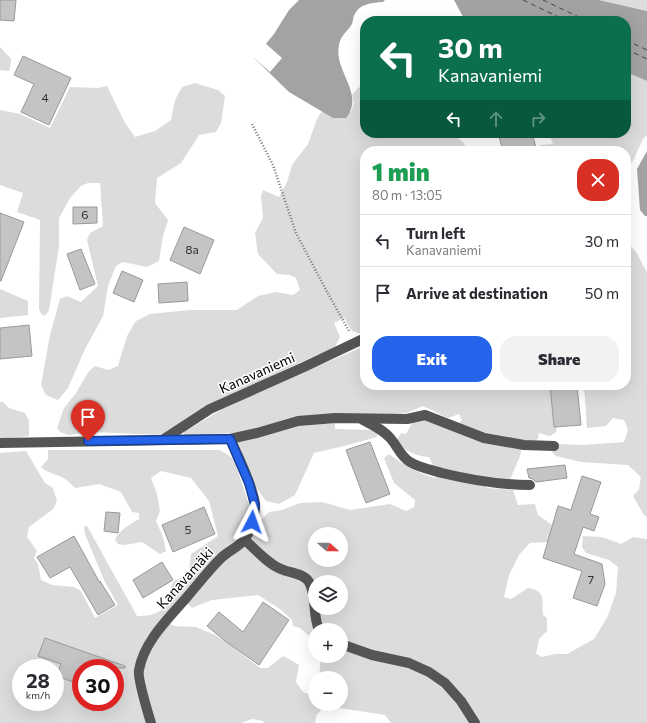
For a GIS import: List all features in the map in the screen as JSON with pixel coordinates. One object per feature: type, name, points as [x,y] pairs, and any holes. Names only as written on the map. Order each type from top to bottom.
[{"type":"street","name":"Kanavaniemi","points":[[164,439],[210,409],[304,368],[360,340]]},
{"type":"street","points":[[0,443],[230,439],[298,421],[335,418],[407,419],[425,415],[484,438],[524,445],[554,446]]},
{"type":"street","points":[[362,419],[379,428],[391,439],[398,451],[410,462],[428,470],[480,482],[508,485],[530,485]]},
{"type":"street","name":"Kanavamäki","points":[[151,723],[139,673],[142,659],[148,647],[168,618],[205,574],[223,556],[244,540],[252,522],[255,505],[249,483],[230,439]]},
{"type":"street","points":[[244,540],[280,569],[298,574],[308,579],[313,590],[316,623]]},
{"type":"street","points":[[348,646],[372,655],[409,663],[429,672],[445,683],[460,701],[474,723]]},
{"type":"path","points":[[252,124],[273,165],[296,233],[326,290],[360,340]]},
{"type":"shaded area","points":[[299,0],[385,0],[383,2],[365,5],[358,9],[354,15],[352,24],[342,36],[339,45],[338,54],[340,64],[351,91],[352,100],[351,109],[346,118],[333,118],[289,92],[254,58],[274,34],[289,10]]},
{"type":"shaded area","points":[[454,0],[599,0],[647,11],[647,81],[631,74],[631,16],[462,15]]},
{"type":"shaded area","points":[[599,0],[647,0],[647,11]]},
{"type":"shaded area","points":[[0,47],[11,59],[9,71],[0,70]]},
{"type":"shaded area","points":[[631,74],[647,81],[647,135],[643,139],[632,163],[631,146],[540,146],[553,144],[551,138],[631,138]]},
{"type":"shaded area","points":[[195,83],[218,90],[225,96],[221,123],[216,132],[199,135],[181,163],[157,178],[155,203],[168,220],[163,236],[159,261],[147,267],[123,262],[116,266],[108,286],[103,316],[85,349],[68,388],[58,400],[46,395],[41,385],[50,335],[60,299],[67,296],[81,302],[98,286],[87,240],[90,233],[103,226],[100,183],[88,183],[81,186],[70,198],[59,218],[59,246],[49,310],[45,316],[41,314],[39,309],[40,220],[17,212],[23,193],[0,185],[0,110],[20,114],[50,128],[70,87],[98,88],[107,86],[125,123],[135,137],[155,131],[171,120],[175,100],[182,87]]},
{"type":"shaded area","points":[[360,87],[360,138],[457,138],[463,142],[465,146],[360,146],[360,333],[352,331],[344,318],[334,323],[340,337],[335,347],[284,370],[180,424],[163,435],[93,432],[69,435],[60,432],[57,428],[64,408],[76,393],[89,371],[95,366],[108,370],[118,366],[127,336],[136,321],[150,314],[190,310],[237,310],[258,296],[276,292],[293,295],[300,290],[296,278],[290,275],[277,274],[258,254],[255,233],[263,218],[261,196],[263,190],[279,197],[287,182],[292,165],[308,144],[317,119],[322,111],[333,118],[351,112],[354,103],[352,95]]},
{"type":"shaded area","points":[[647,151],[647,216],[645,216],[640,210],[637,169]]},
{"type":"shaded area","points":[[631,246],[636,252],[647,272],[647,517],[644,515],[633,496],[639,489],[641,477],[628,465],[581,462],[556,456],[552,452],[559,444],[584,445],[624,442],[628,430],[624,420],[613,418],[606,426],[587,428],[584,390],[631,390]]},
{"type":"shaded area","points":[[0,289],[28,301],[28,315],[0,318]]},
{"type":"shaded area","points":[[360,348],[360,390],[550,390],[554,427],[557,427],[556,432],[550,436],[539,433],[538,439],[522,447],[510,480],[503,482],[431,467],[432,463],[429,457],[412,453],[397,443],[401,433],[406,434],[413,421],[424,419],[454,430],[462,420],[459,414],[448,418],[423,406],[407,413],[361,417],[335,416],[335,429],[374,430],[378,434],[377,437],[314,453],[295,495],[279,504],[266,501],[255,486],[233,433],[188,436],[184,435],[184,432],[221,410],[287,379]]},
{"type":"shaded area","points":[[0,402],[3,402],[9,408],[25,413],[29,421],[29,436],[0,439]]},
{"type":"shaded area","points":[[48,450],[220,450],[234,459],[249,505],[246,520],[236,543],[241,549],[255,532],[259,522],[269,512],[282,510],[300,503],[322,502],[350,510],[390,504],[406,511],[414,507],[415,500],[394,483],[384,458],[389,454],[422,474],[435,478],[436,475],[485,485],[487,488],[513,490],[518,505],[535,504],[538,515],[558,529],[549,542],[530,543],[519,555],[509,575],[504,597],[511,599],[528,588],[538,591],[542,597],[543,615],[547,618],[547,631],[539,639],[536,654],[542,657],[555,654],[567,654],[594,639],[607,618],[616,593],[618,567],[609,560],[586,553],[582,547],[583,536],[602,537],[621,544],[633,537],[647,539],[647,723],[391,723],[385,715],[348,709],[348,671],[320,671],[320,663],[348,663],[348,623],[308,623],[308,635],[300,628],[293,626],[292,620],[280,609],[258,595],[212,600],[192,608],[186,602],[169,623],[174,626],[196,627],[215,635],[260,668],[268,668],[283,656],[299,665],[296,682],[303,692],[308,694],[308,711],[320,711],[317,714],[315,723],[264,723],[263,721],[252,719],[241,723],[0,723],[0,453],[26,451],[45,483],[53,488],[57,501],[53,509],[29,527],[27,537],[37,551],[34,558],[38,564],[41,580],[52,585],[74,587],[81,591],[95,618],[118,605],[104,580],[85,534],[84,527],[87,526],[137,616],[153,614],[162,610],[170,603],[174,598],[171,586],[174,581],[186,575],[189,571],[191,554],[218,536],[209,501],[191,478],[161,471],[151,478],[157,494],[160,511],[156,521],[163,537],[166,551],[160,554],[142,542],[125,545],[118,544],[115,539],[117,536],[139,519],[139,513],[132,512],[121,492],[99,484],[75,488],[64,478],[46,471],[41,467],[48,459]]},
{"type":"pier","points":[[265,43],[282,58],[270,72],[253,57]]},
{"type":"building","points":[[0,0],[16,0],[14,21],[0,20]]},
{"type":"building","points":[[23,56],[71,78],[49,125],[21,112],[34,84],[14,75]]},
{"type":"building","points":[[499,138],[533,138],[536,146],[502,146]]},
{"type":"building","points":[[73,207],[97,207],[97,223],[73,224]]},
{"type":"building","points":[[0,213],[24,222],[1,281],[0,281]]},
{"type":"building","points":[[184,227],[214,240],[200,274],[170,260]]},
{"type":"building","points":[[81,249],[95,284],[80,290],[67,254]]},
{"type":"building","points":[[122,271],[143,280],[134,302],[113,293]]},
{"type":"building","points":[[187,282],[188,301],[159,303],[158,284]]},
{"type":"building","points":[[29,325],[32,356],[0,359],[0,328]]},
{"type":"building","points":[[550,390],[578,390],[581,425],[554,427]]},
{"type":"building","points":[[370,442],[390,494],[366,503],[346,450]]},
{"type":"building","points":[[565,465],[567,478],[536,482],[529,478],[527,469]]},
{"type":"building","points":[[582,476],[601,482],[590,514],[599,517],[594,531],[583,527],[574,554],[602,564],[605,584],[597,606],[573,598],[582,571],[543,558],[558,506],[571,510]]},
{"type":"building","points":[[204,507],[215,534],[173,552],[162,525]]},
{"type":"building","points":[[106,512],[120,513],[118,533],[104,531]]},
{"type":"building","points":[[74,536],[100,583],[100,581],[115,605],[98,615],[70,567],[50,578],[37,557]]},
{"type":"building","points":[[162,562],[173,580],[143,598],[133,580]]},
{"type":"building","points":[[263,602],[289,620],[259,665],[225,641],[207,626],[219,612],[243,632]]},
{"type":"building","points":[[45,638],[105,659],[72,659],[72,682],[64,679],[64,659],[47,659],[38,656]]},
{"type":"ferry route","points":[[523,0],[557,16]]},
{"type":"ferry route","points":[[543,0],[577,16]]},
{"type":"ferry route","points":[[631,42],[647,50]]},
{"type":"ferry route","points":[[631,51],[647,59]]},
{"type":"route","points":[[88,441],[230,439],[249,483],[255,505],[252,522]]}]
